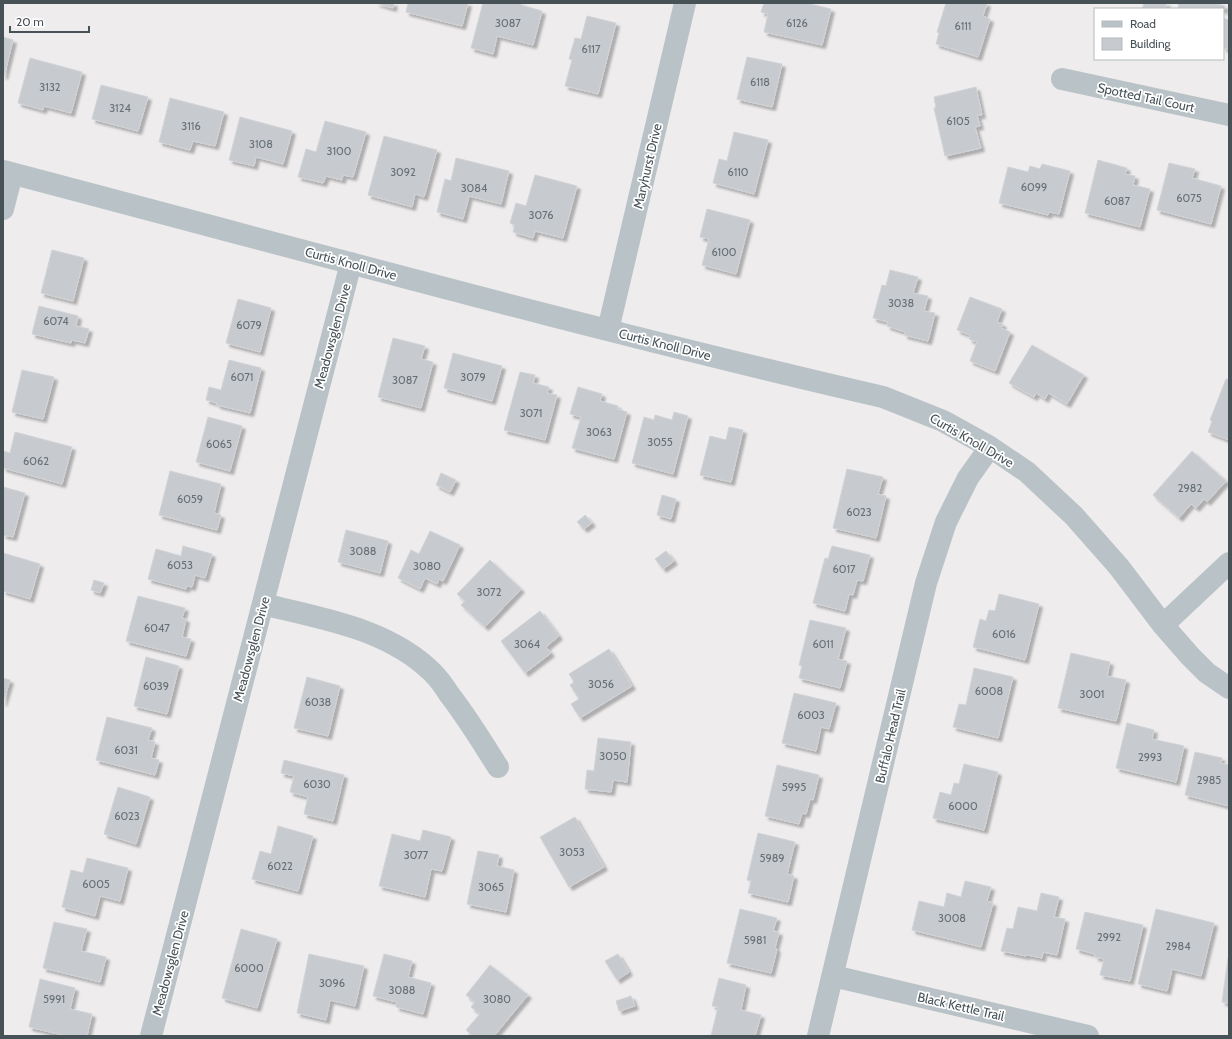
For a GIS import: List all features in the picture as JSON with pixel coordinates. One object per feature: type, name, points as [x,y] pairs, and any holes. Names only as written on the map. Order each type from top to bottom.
[{"type":"street","name":"Maryhurst Drive","points":[[608,330],[685,3]]},
{"type":"street","name":"Spotted Tail Court","points":[[1062,79],[1229,115]]},
{"type":"street","name":"Curtis Knoll Drive","points":[[8,172],[608,330],[883,397],[943,421],[990,447],[1026,472],[1074,516],[1119,567],[1163,625],[1190,656],[1207,673],[1229,688]]},
{"type":"street","points":[[3,209],[8,172]]},
{"type":"street","name":"Meadowsglen Drive","points":[[151,1036],[351,263]]},
{"type":"street","name":"Buffalo Head Trail","points":[[818,1036],[918,614],[932,563],[946,522],[955,503],[968,478],[990,447]]},
{"type":"street","points":[[1163,625],[1229,563]]},
{"type":"street","points":[[263,604],[356,628],[384,638],[418,659],[438,678],[458,705],[498,767]]},
{"type":"street","name":"Black Kettle Trail","points":[[833,976],[1088,1036]]},
{"type":"building","points":[[376,3],[394,3],[393,8]]},
{"type":"building","points":[[408,3],[468,3],[462,26],[406,12]]},
{"type":"building","points":[[483,3],[522,3],[521,5],[542,11],[533,45],[497,36],[493,54],[471,48]]},
{"type":"building","points":[[764,3],[806,3],[831,9],[822,45],[764,32],[768,14],[761,12]]},
{"type":"building","points":[[946,3],[987,3],[983,16],[990,19],[978,57],[936,44],[939,33],[937,32]]},
{"type":"building","points":[[1140,3],[1167,3],[1165,8],[1142,8],[1144,4]]},
{"type":"building","points":[[1179,3],[1214,3],[1225,6],[1224,9],[1178,8]]},
{"type":"building","points":[[587,16],[616,23],[598,94],[565,86],[572,60],[569,59],[575,38],[581,39]]},
{"type":"building","points":[[1224,18],[1229,20],[1229,49],[1224,48]]},
{"type":"building","points":[[3,37],[13,40],[4,76],[3,76]]},
{"type":"building","points":[[747,57],[782,64],[772,107],[737,99]]},
{"type":"building","points":[[30,58],[82,72],[71,113],[44,106],[43,110],[18,103]]},
{"type":"building","points":[[101,85],[148,97],[138,131],[92,119]]},
{"type":"building","points":[[976,87],[982,115],[977,115],[980,126],[975,127],[981,148],[945,156],[934,108],[936,108],[934,97]]},
{"type":"building","points":[[170,98],[224,112],[215,146],[193,141],[190,150],[159,142]]},
{"type":"building","points":[[240,117],[292,131],[283,164],[256,157],[254,166],[229,160]]},
{"type":"building","points":[[325,121],[366,132],[353,177],[343,175],[342,180],[326,176],[323,183],[298,177],[306,149],[316,152]]},
{"type":"building","points":[[734,132],[768,140],[754,194],[713,183],[719,159],[727,161]]},
{"type":"building","points":[[384,136],[437,150],[424,197],[415,194],[412,207],[368,195]]},
{"type":"building","points":[[456,158],[509,171],[501,204],[469,196],[463,219],[437,212],[445,179],[451,181]]},
{"type":"building","points":[[1098,160],[1127,168],[1125,174],[1135,176],[1133,185],[1150,189],[1140,227],[1085,213]]},
{"type":"building","points":[[1169,163],[1195,169],[1192,178],[1221,186],[1211,224],[1157,210]]},
{"type":"building","points":[[1042,164],[1070,171],[1059,214],[1049,212],[1048,215],[999,203],[1008,167],[1028,172],[1030,166],[1040,169]]},
{"type":"building","points":[[535,175],[577,186],[563,238],[535,231],[533,238],[513,232],[515,225],[510,223],[516,203],[526,206]]},
{"type":"building","points":[[707,209],[750,220],[736,274],[702,265],[709,239],[700,237]]},
{"type":"building","points":[[52,250],[84,258],[73,301],[41,293]]},
{"type":"building","points":[[890,270],[918,277],[913,293],[928,296],[924,311],[935,313],[928,341],[904,335],[905,332],[887,326],[888,322],[873,318],[882,285],[886,286]]},
{"type":"building","points":[[970,297],[1002,309],[997,322],[1003,324],[1001,328],[1010,332],[995,371],[970,361],[977,342],[969,339],[970,335],[957,330]]},
{"type":"building","points":[[238,299],[271,308],[260,352],[226,343]]},
{"type":"building","points":[[39,306],[78,316],[76,326],[89,329],[85,343],[72,340],[71,343],[32,334]]},
{"type":"building","points":[[393,338],[425,346],[421,359],[433,362],[421,408],[378,397]]},
{"type":"building","points":[[1032,345],[1084,375],[1067,404],[1048,393],[1045,399],[1036,393],[1034,397],[1009,383]]},
{"type":"building","points":[[453,353],[502,366],[492,401],[444,388]]},
{"type":"building","points":[[229,360],[261,368],[250,413],[217,405],[217,403],[206,400],[209,387],[221,390]]},
{"type":"building","points":[[22,370],[54,377],[43,419],[12,412]]},
{"type":"building","points":[[520,372],[535,375],[533,383],[549,387],[547,393],[557,395],[545,440],[504,430]]},
{"type":"building","points":[[1226,379],[1229,380],[1229,440],[1208,432],[1212,421],[1210,420]]},
{"type":"building","points":[[578,387],[602,394],[600,401],[618,406],[617,409],[627,412],[614,459],[572,448],[581,417],[570,414]]},
{"type":"building","points":[[674,412],[688,416],[673,474],[632,463],[644,417],[654,420],[655,415],[672,420]]},
{"type":"building","points":[[208,417],[242,426],[230,471],[196,462]]},
{"type":"building","points":[[729,427],[743,430],[731,482],[700,475],[710,436],[726,440]]},
{"type":"building","points":[[15,432],[72,447],[62,484],[3,468],[3,451],[10,453]]},
{"type":"building","points":[[1192,451],[1226,481],[1207,502],[1204,499],[1196,508],[1191,504],[1179,518],[1153,495]]},
{"type":"building","points":[[847,469],[883,477],[878,494],[886,496],[876,538],[833,528]]},
{"type":"building","points":[[170,471],[221,484],[214,513],[221,515],[217,530],[159,515]]},
{"type":"building","points":[[441,473],[456,480],[450,492],[436,485]]},
{"type":"building","points":[[3,487],[25,493],[13,537],[3,535]]},
{"type":"building","points":[[662,495],[676,499],[671,519],[657,515]]},
{"type":"building","points":[[585,515],[592,523],[584,529],[577,522]]},
{"type":"building","points":[[346,530],[388,541],[380,573],[338,562]]},
{"type":"building","points":[[430,531],[460,545],[443,581],[439,579],[437,584],[425,578],[420,589],[398,578],[411,550],[419,554]]},
{"type":"building","points":[[183,546],[212,554],[205,578],[195,575],[192,587],[187,586],[186,589],[148,579],[156,549],[181,556]]},
{"type":"building","points":[[832,546],[870,555],[863,581],[857,580],[853,595],[849,594],[845,611],[813,603],[825,558],[828,559]]},
{"type":"building","points":[[666,551],[674,561],[663,569],[655,559]]},
{"type":"building","points":[[3,553],[40,564],[30,599],[3,591]]},
{"type":"building","points":[[490,560],[521,589],[485,627],[461,605],[465,601],[457,594]]},
{"type":"building","points":[[94,580],[104,583],[100,593],[91,590]]},
{"type":"building","points":[[999,594],[1039,604],[1025,660],[973,647],[980,619],[986,621],[989,610],[995,611]]},
{"type":"building","points":[[138,596],[185,608],[182,618],[186,619],[182,637],[191,639],[186,656],[126,641]]},
{"type":"building","points":[[540,611],[559,636],[546,647],[551,653],[525,673],[501,641]]},
{"type":"building","points":[[810,620],[846,628],[838,659],[847,661],[840,688],[799,678],[802,666],[799,665]]},
{"type":"building","points":[[609,649],[632,686],[580,718],[571,704],[579,699],[570,685],[574,682],[569,674]]},
{"type":"building","points":[[1071,653],[1110,662],[1107,676],[1126,680],[1116,721],[1058,708]]},
{"type":"building","points":[[146,657],[179,666],[167,714],[134,706]]},
{"type":"building","points":[[974,668],[1013,677],[998,738],[953,727],[959,704],[966,705]]},
{"type":"building","points":[[307,677],[340,686],[328,736],[294,728]]},
{"type":"building","points":[[3,678],[10,680],[3,703]]},
{"type":"building","points":[[794,693],[836,703],[829,729],[821,727],[816,751],[782,743]]},
{"type":"building","points":[[107,717],[152,728],[148,740],[155,742],[151,758],[159,760],[155,775],[96,760]]},
{"type":"building","points":[[1127,723],[1154,730],[1152,739],[1184,746],[1176,782],[1116,768]]},
{"type":"building","points":[[598,738],[631,742],[627,782],[613,780],[611,792],[585,789],[587,770],[594,771]]},
{"type":"building","points":[[1195,752],[1222,758],[1220,763],[1229,765],[1229,806],[1185,795]]},
{"type":"building","points":[[284,760],[344,775],[333,821],[304,814],[308,797],[290,792],[294,776],[281,773]]},
{"type":"building","points":[[964,764],[998,772],[984,830],[933,818],[940,792],[951,795],[954,783],[959,784]]},
{"type":"building","points":[[777,765],[819,775],[813,800],[810,799],[806,814],[802,813],[799,824],[765,816]]},
{"type":"building","points":[[118,787],[150,797],[136,844],[104,834]]},
{"type":"building","points":[[575,817],[604,867],[569,887],[540,837]]},
{"type":"building","points":[[278,826],[313,836],[298,891],[252,879],[260,851],[271,854]]},
{"type":"building","points":[[423,830],[451,837],[442,871],[431,869],[425,897],[379,886],[392,834],[420,841]]},
{"type":"building","points":[[758,833],[795,842],[787,874],[794,876],[788,902],[748,893],[751,881],[747,880]]},
{"type":"building","points":[[478,851],[499,855],[497,866],[514,870],[506,912],[467,904]]},
{"type":"building","points":[[87,858],[128,868],[120,901],[100,896],[95,916],[62,907],[71,870],[83,873]]},
{"type":"building","points":[[965,881],[991,887],[987,901],[993,903],[981,947],[912,930],[919,901],[944,907],[947,893],[961,897]]},
{"type":"building","points":[[1041,893],[1059,897],[1054,917],[1065,919],[1057,955],[1043,952],[1042,958],[1001,951],[1007,928],[1013,929],[1018,907],[1037,911]]},
{"type":"building","points":[[740,909],[777,918],[773,931],[779,932],[775,948],[777,949],[771,973],[727,963]]},
{"type":"building","points":[[1156,909],[1214,923],[1201,976],[1172,969],[1167,991],[1138,984]]},
{"type":"building","points":[[1085,912],[1143,925],[1130,981],[1100,975],[1104,959],[1095,957],[1095,954],[1076,949]]},
{"type":"building","points":[[54,922],[87,929],[81,951],[106,957],[100,982],[43,968]]},
{"type":"building","points":[[241,929],[277,939],[257,1008],[222,998]]},
{"type":"building","points":[[309,954],[364,966],[355,1006],[330,1000],[326,1020],[297,1013]]},
{"type":"building","points":[[384,954],[412,961],[408,977],[431,983],[423,1014],[396,1007],[397,1002],[373,996]]},
{"type":"building","points":[[618,954],[629,972],[617,980],[605,961]]},
{"type":"building","points":[[1228,958],[1229,959],[1229,1003],[1222,1002]]},
{"type":"building","points":[[490,965],[528,995],[494,1036],[473,1036],[466,1030],[480,1014],[471,1007],[475,1002],[466,995]]},
{"type":"building","points":[[719,978],[746,985],[741,1010],[761,1015],[755,1036],[711,1036],[718,1007],[712,1006]]},
{"type":"building","points":[[40,979],[75,988],[70,1009],[92,1014],[87,1036],[67,1036],[29,1027]]},
{"type":"building","points":[[631,996],[635,1006],[619,1011],[616,1001]]}]
